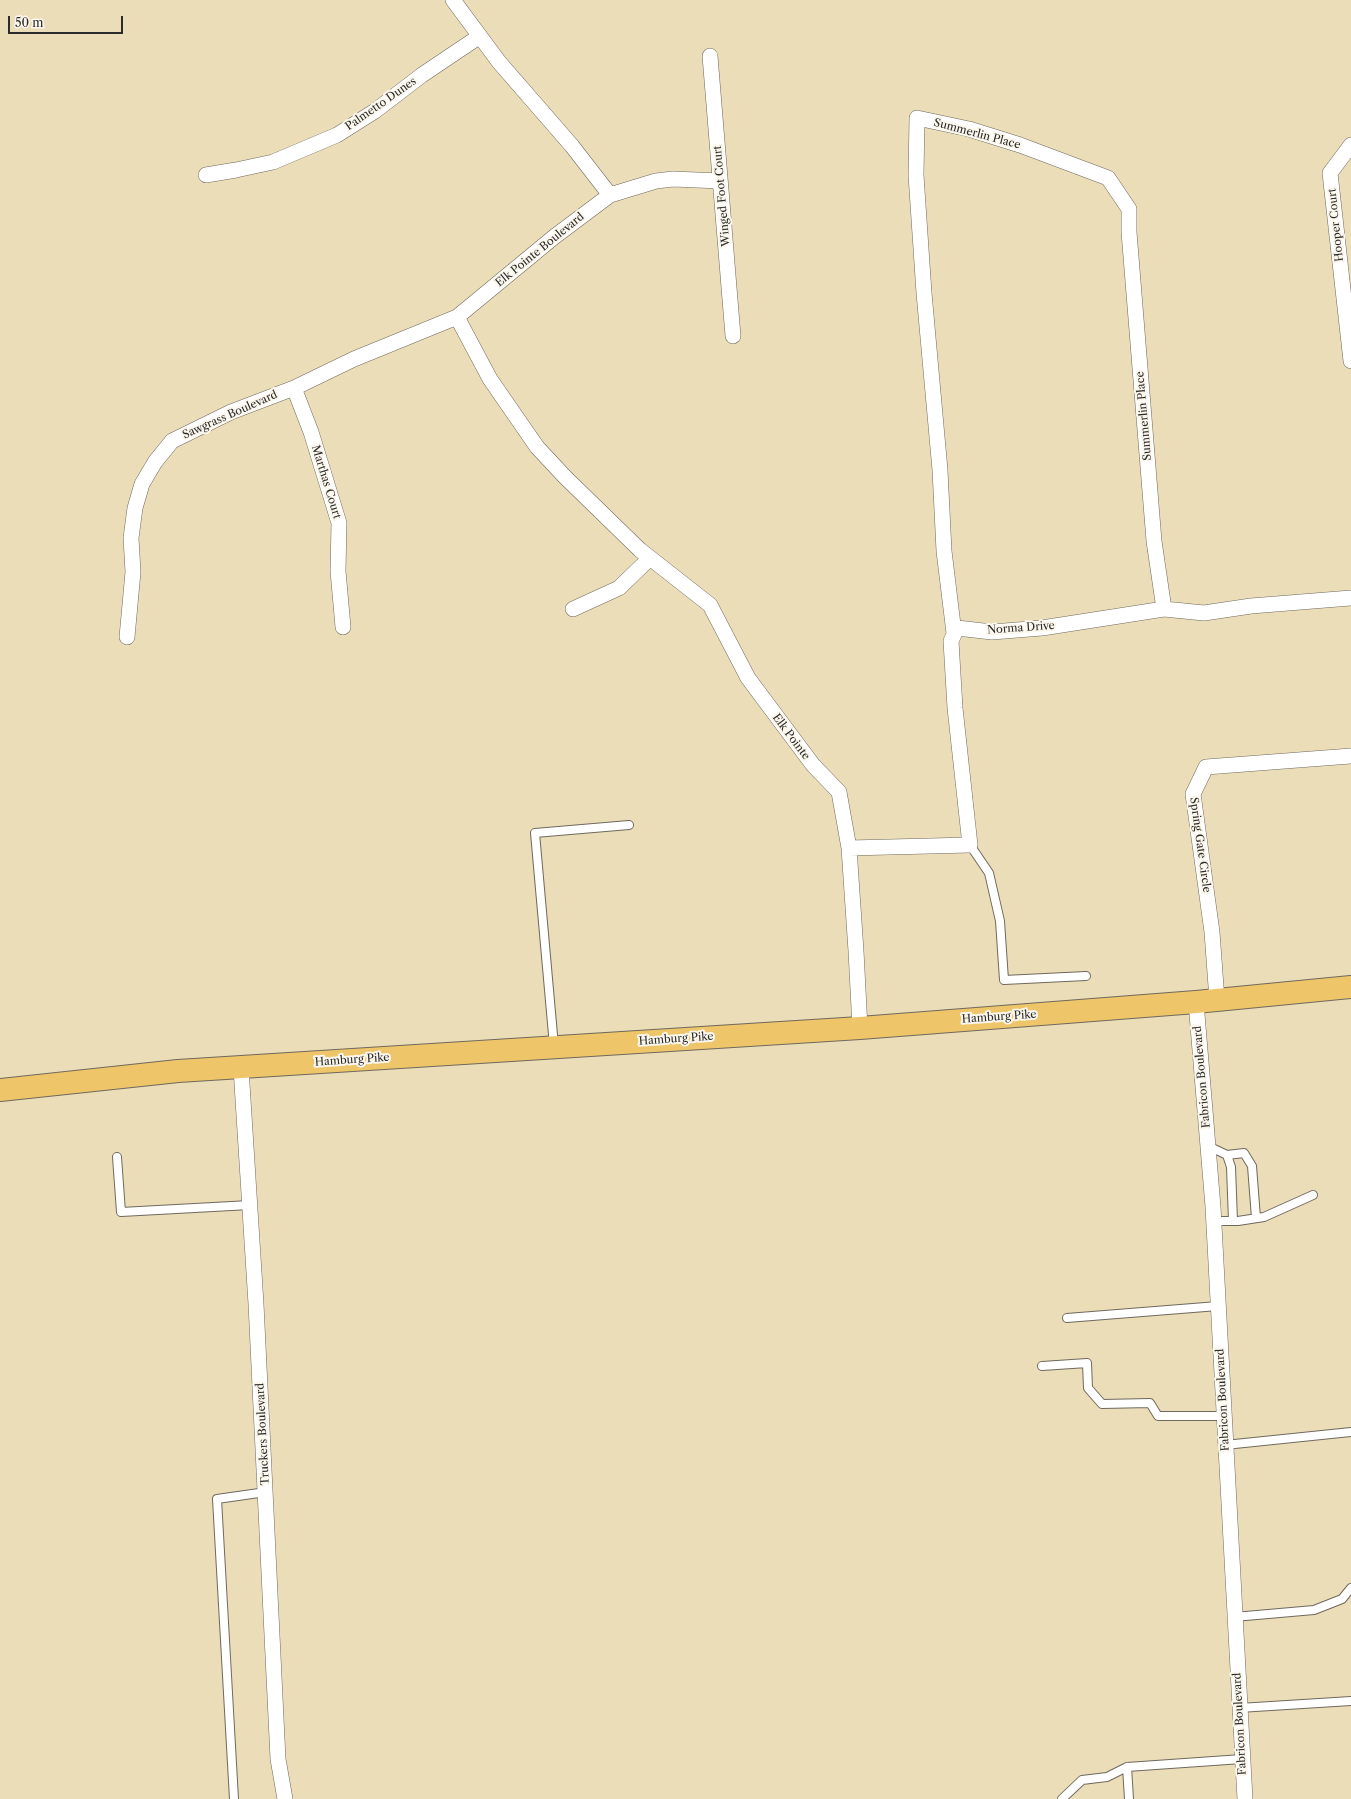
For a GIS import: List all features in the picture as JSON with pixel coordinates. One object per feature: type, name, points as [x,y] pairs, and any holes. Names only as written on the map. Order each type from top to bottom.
[{"type":"main road","name":"Hamburg Pike","points":[[0,1090],[178,1071],[860,1028],[1196,1002],[1351,987]]},
{"type":"street","points":[[453,0],[499,62],[572,146],[610,195]]},
{"type":"street","name":"Palmetto Dunes","points":[[206,175],[273,162],[338,134],[375,110],[422,75],[480,36]]},
{"type":"street","name":"Winged Foot Court","points":[[710,56],[733,336]]},
{"type":"street","name":"Summerlin Place","points":[[954,633],[944,550],[940,470],[924,293],[916,175],[917,118],[969,129],[1013,143],[1108,178],[1129,209],[1129,240],[1154,541],[1164,609]]},
{"type":"street","name":"Hooper Court","points":[[1351,145],[1330,173],[1351,353]]},
{"type":"street","name":"Elk Pointe Boulevard","points":[[457,317],[554,237],[610,195],[656,181],[673,178],[720,181]]},
{"type":"street","name":"Sawgrass Boulevard","points":[[127,637],[133,572],[131,538],[135,508],[142,484],[155,462],[172,441],[231,412],[294,388],[354,359],[457,317]]},
{"type":"street","name":"Elk Pointe","points":[[457,317],[490,379],[537,447],[593,504],[650,558],[710,605],[748,678],[813,765],[839,792],[849,848],[860,1028]]},
{"type":"street","name":"Marthas Court","points":[[294,388],[311,432],[339,522],[338,571],[343,627]]},
{"type":"street","points":[[573,609],[619,588],[650,558]]},
{"type":"street","name":"Norma Drive","points":[[954,633],[957,628],[992,632],[1042,628],[1164,609],[1204,613],[1251,606],[1351,598]]},
{"type":"street","points":[[849,848],[970,845],[955,708],[951,641],[954,633]]},
{"type":"street","name":"Spring Gate Circle","points":[[1217,1000],[1212,932],[1193,794],[1206,767],[1351,756]]},
{"type":"street","name":"Fabricon Boulevard","points":[[1196,1002],[1213,1221],[1245,1799]]},
{"type":"street","name":"Truckers Boulevard","points":[[241,1068],[266,1492],[278,1762],[286,1799]]},
{"type":"lane","points":[[554,1047],[535,833],[629,825]]},
{"type":"lane","points":[[970,845],[989,873],[1000,922],[1004,980],[1086,976]]},
{"type":"lane","points":[[1208,1146],[1227,1155],[1244,1153],[1252,1166],[1256,1218]]},
{"type":"lane","points":[[1227,1155],[1231,1167],[1233,1221]]},
{"type":"lane","points":[[117,1157],[121,1212],[250,1204]]},
{"type":"lane","points":[[1213,1221],[1233,1221],[1264,1217],[1312,1195]]},
{"type":"lane","points":[[1067,1318],[1218,1306]]},
{"type":"lane","points":[[1042,1366],[1087,1363],[1088,1388],[1102,1404],[1150,1403],[1158,1416],[1223,1416]]},
{"type":"lane","points":[[1225,1445],[1351,1432]]},
{"type":"lane","points":[[234,1799],[217,1499],[266,1492]]},
{"type":"lane","points":[[1234,1617],[1314,1610],[1342,1599],[1351,1588]]},
{"type":"lane","points":[[1239,1708],[1351,1701]]},
{"type":"lane","points":[[1062,1799],[1082,1780],[1107,1777],[1127,1767],[1242,1759]]},
{"type":"lane","points":[[1127,1767],[1129,1799]]}]
